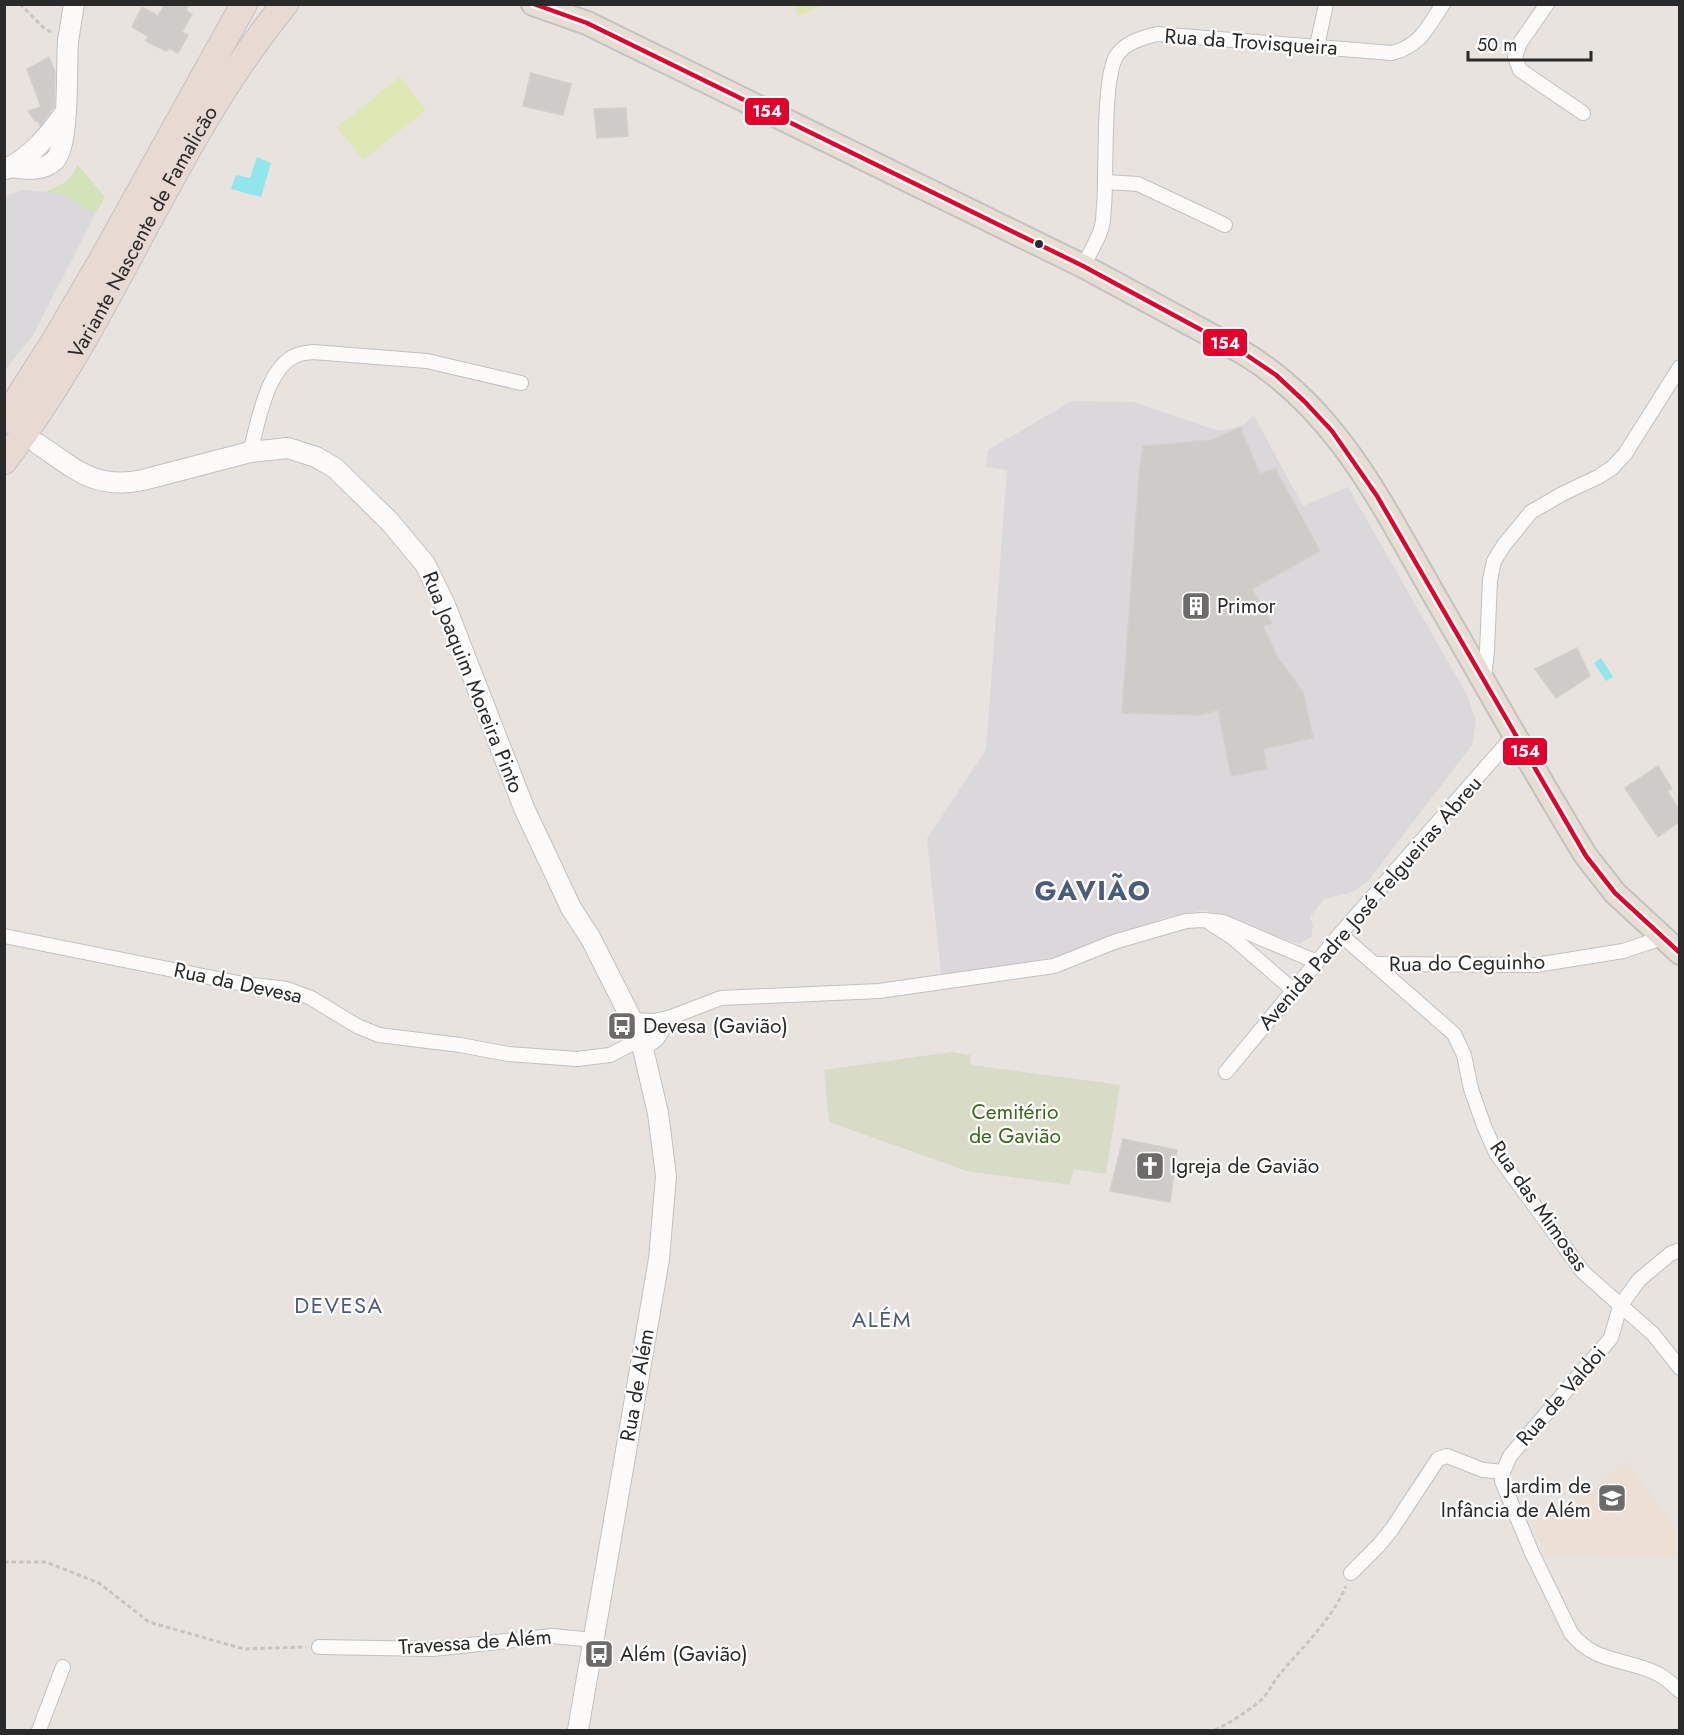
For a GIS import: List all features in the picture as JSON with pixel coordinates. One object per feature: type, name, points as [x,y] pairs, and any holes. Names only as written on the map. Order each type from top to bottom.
[{"type":"highway","name":"Variante Nascente de Famalicão","points":[[4,420],[54,342],[102,260],[244,4]]},
{"type":"highway","name":"Variante Nascente de Famalicão","points":[[4,461],[74,356],[188,147],[225,86],[285,4]]},
{"type":"main road","points":[[533,4],[587,23],[1083,266],[1264,366],[1313,407],[1347,448],[1586,856],[1615,893],[1680,953]]},
{"type":"main road","points":[[561,4],[587,23]]},
{"type":"street","points":[[8,169],[41,167],[54,160],[53,146],[64,133],[68,41],[74,4]]},
{"type":"street","points":[[1317,46],[1326,4]]},
{"type":"street","name":"Rua da Trovisqueira","points":[[1083,266],[1102,228],[1110,72],[1117,56],[1130,44],[1141,38],[1157,34],[1392,53],[1408,49],[1421,37],[1443,4]]},
{"type":"street","points":[[1547,4],[1520,42],[1515,57],[1520,70],[1583,113]]},
{"type":"street","points":[[1106,182],[1138,184],[1225,225]]},
{"type":"street","points":[[250,452],[273,377],[288,360],[296,355],[313,352],[427,361],[521,383]]},
{"type":"street","points":[[1483,680],[1487,651],[1490,580],[1494,561],[1504,545],[1531,513],[1612,468],[1625,454],[1680,367]]},
{"type":"street","name":"Rua Joaquim Moreira Pinto","points":[[38,444],[80,472],[99,481],[113,483],[143,480],[250,452],[288,448],[316,458],[340,472],[390,522],[418,555],[439,590],[524,808],[572,908],[591,939],[632,1020],[641,1044]]},
{"type":"street","name":"Avenida Padre José Felgueiras Abreu","points":[[1226,1072],[1340,934],[1515,734]]},
{"type":"street","points":[[1203,920],[1232,937],[1293,990]]},
{"type":"street","points":[[632,1020],[654,1021],[671,1017],[721,998],[879,991],[1054,966],[1114,942],[1186,921],[1223,922],[1317,962]]},
{"type":"street","name":"Rua das Mimosas","points":[[1340,934],[1454,1034],[1464,1055],[1471,1089],[1496,1153],[1583,1272],[1653,1334],[1680,1368]]},
{"type":"street","name":"Rua da Devesa","points":[[4,936],[238,983],[287,989],[311,998],[357,1026],[379,1035],[448,1043],[508,1054],[577,1059],[610,1054],[657,1039],[671,1017]]},
{"type":"street","name":"Rua do Ceguinho","points":[[1376,964],[1536,965],[1623,951],[1662,938]]},
{"type":"street","name":"Rua de Além","points":[[578,1731],[659,1259],[665,1200],[666,1176],[662,1141],[641,1044]]},
{"type":"street","points":[[1620,1306],[1639,1280],[1670,1254],[1680,1250]]},
{"type":"street","name":"Rua de Valdoi","points":[[1503,1472],[1510,1456],[1611,1338],[1620,1306]]},
{"type":"street","points":[[1351,1573],[1392,1529],[1438,1459],[1447,1456],[1483,1470],[1503,1472],[1505,1489],[1571,1634],[1579,1644],[1621,1663],[1657,1674],[1680,1691]]},
{"type":"street","name":"Travessa de Além","points":[[319,1647],[433,1649],[552,1636],[594,1640]]},
{"type":"street","points":[[39,1731],[63,1667]]},
{"type":"path","points":[[20,4],[44,28],[68,41]]},
{"type":"path","points":[[4,1562],[46,1562],[99,1583],[149,1622],[244,1649],[319,1647]]},
{"type":"path","points":[[1215,1731],[1262,1699],[1280,1674],[1312,1640],[1333,1612],[1351,1573]]},
{"type":"shaded area","points":[[22,190],[61,193],[95,214],[34,334],[5,370],[5,196]]},
{"type":"shaded area","name":"Primor","points":[[1072,401],[1133,402],[1219,431],[1240,427],[1254,416],[1303,506],[1348,487],[1467,695],[1476,721],[1472,745],[1368,881],[1353,892],[1324,899],[1310,917],[1313,926],[1311,937],[1299,944],[1205,910],[1164,918],[1062,956],[941,974],[927,839],[986,750],[1007,470],[986,467],[988,450]]},
{"type":"shaded area","name":"Jardim de Infância de Além","points":[[1626,1460],[1679,1533],[1679,1557],[1547,1556],[1529,1516],[1544,1512],[1599,1485]]},
{"type":"green space","points":[[794,5],[825,5],[798,16]]},
{"type":"green space","points":[[400,77],[426,110],[363,160],[337,127]]},
{"type":"green space","points":[[77,164],[105,197],[95,214],[61,193],[44,192],[69,179]]},
{"type":"green space","name":"Cemitério de Gavião","points":[[951,1052],[970,1055],[971,1065],[1120,1085],[1106,1174],[1074,1169],[1070,1185],[967,1171],[829,1122],[824,1070]]},
{"type":"water","points":[[257,157],[271,163],[261,197],[231,189],[236,175],[250,178]]},
{"type":"water","points":[[1601,658],[1613,677],[1606,681],[1594,663]]},
{"type":"building","points":[[165,4],[189,4],[186,11],[192,14],[182,32],[188,35],[178,53],[169,48],[166,51],[146,41],[148,36],[132,27],[142,7],[158,16]]},
{"type":"building","points":[[49,57],[55,72],[54,107],[40,126],[28,111],[41,107],[27,69]]},
{"type":"building","points":[[531,73],[571,84],[563,115],[523,106]]},
{"type":"building","points":[[626,108],[628,136],[597,138],[594,109]]},
{"type":"building","name":"Primor","points":[[1240,427],[1260,474],[1275,468],[1320,551],[1252,589],[1272,623],[1263,626],[1278,658],[1303,692],[1313,738],[1263,749],[1267,769],[1231,776],[1218,710],[1200,715],[1122,713],[1143,446],[1213,440]]},
{"type":"building","points":[[1577,648],[1590,676],[1556,698],[1535,669]]},
{"type":"building","points":[[1658,766],[1672,789],[1667,791],[1680,811],[1680,821],[1658,837],[1625,788]]},
{"type":"building","points":[[1123,1139],[1177,1150],[1170,1202],[1110,1191]]},
{"type":"transit line","name":"154","points":[[534,4],[587,23],[1083,266],[1242,352],[1276,375],[1332,431],[1377,496],[1586,856],[1615,893],[1680,953]]},
{"type":"place","name":"Primor","points":[[1196,606]]},
{"type":"place","name":"Devesa (Gavião)","points":[[622,1026]]},
{"type":"place","name":"Igreja de Gavião","points":[[1150,1166]]},
{"type":"place","name":"Jardim de Infância de Além","points":[[1612,1498]]},
{"type":"place","name":"Além (Gavião)","points":[[599,1654]]},
{"type":"district","name":"GAVIÃO","points":[[1093,891]]},
{"type":"district","name":"DEVESA","points":[[339,1305]]},
{"type":"district","name":"ALÉM","points":[[882,1319]]}]
